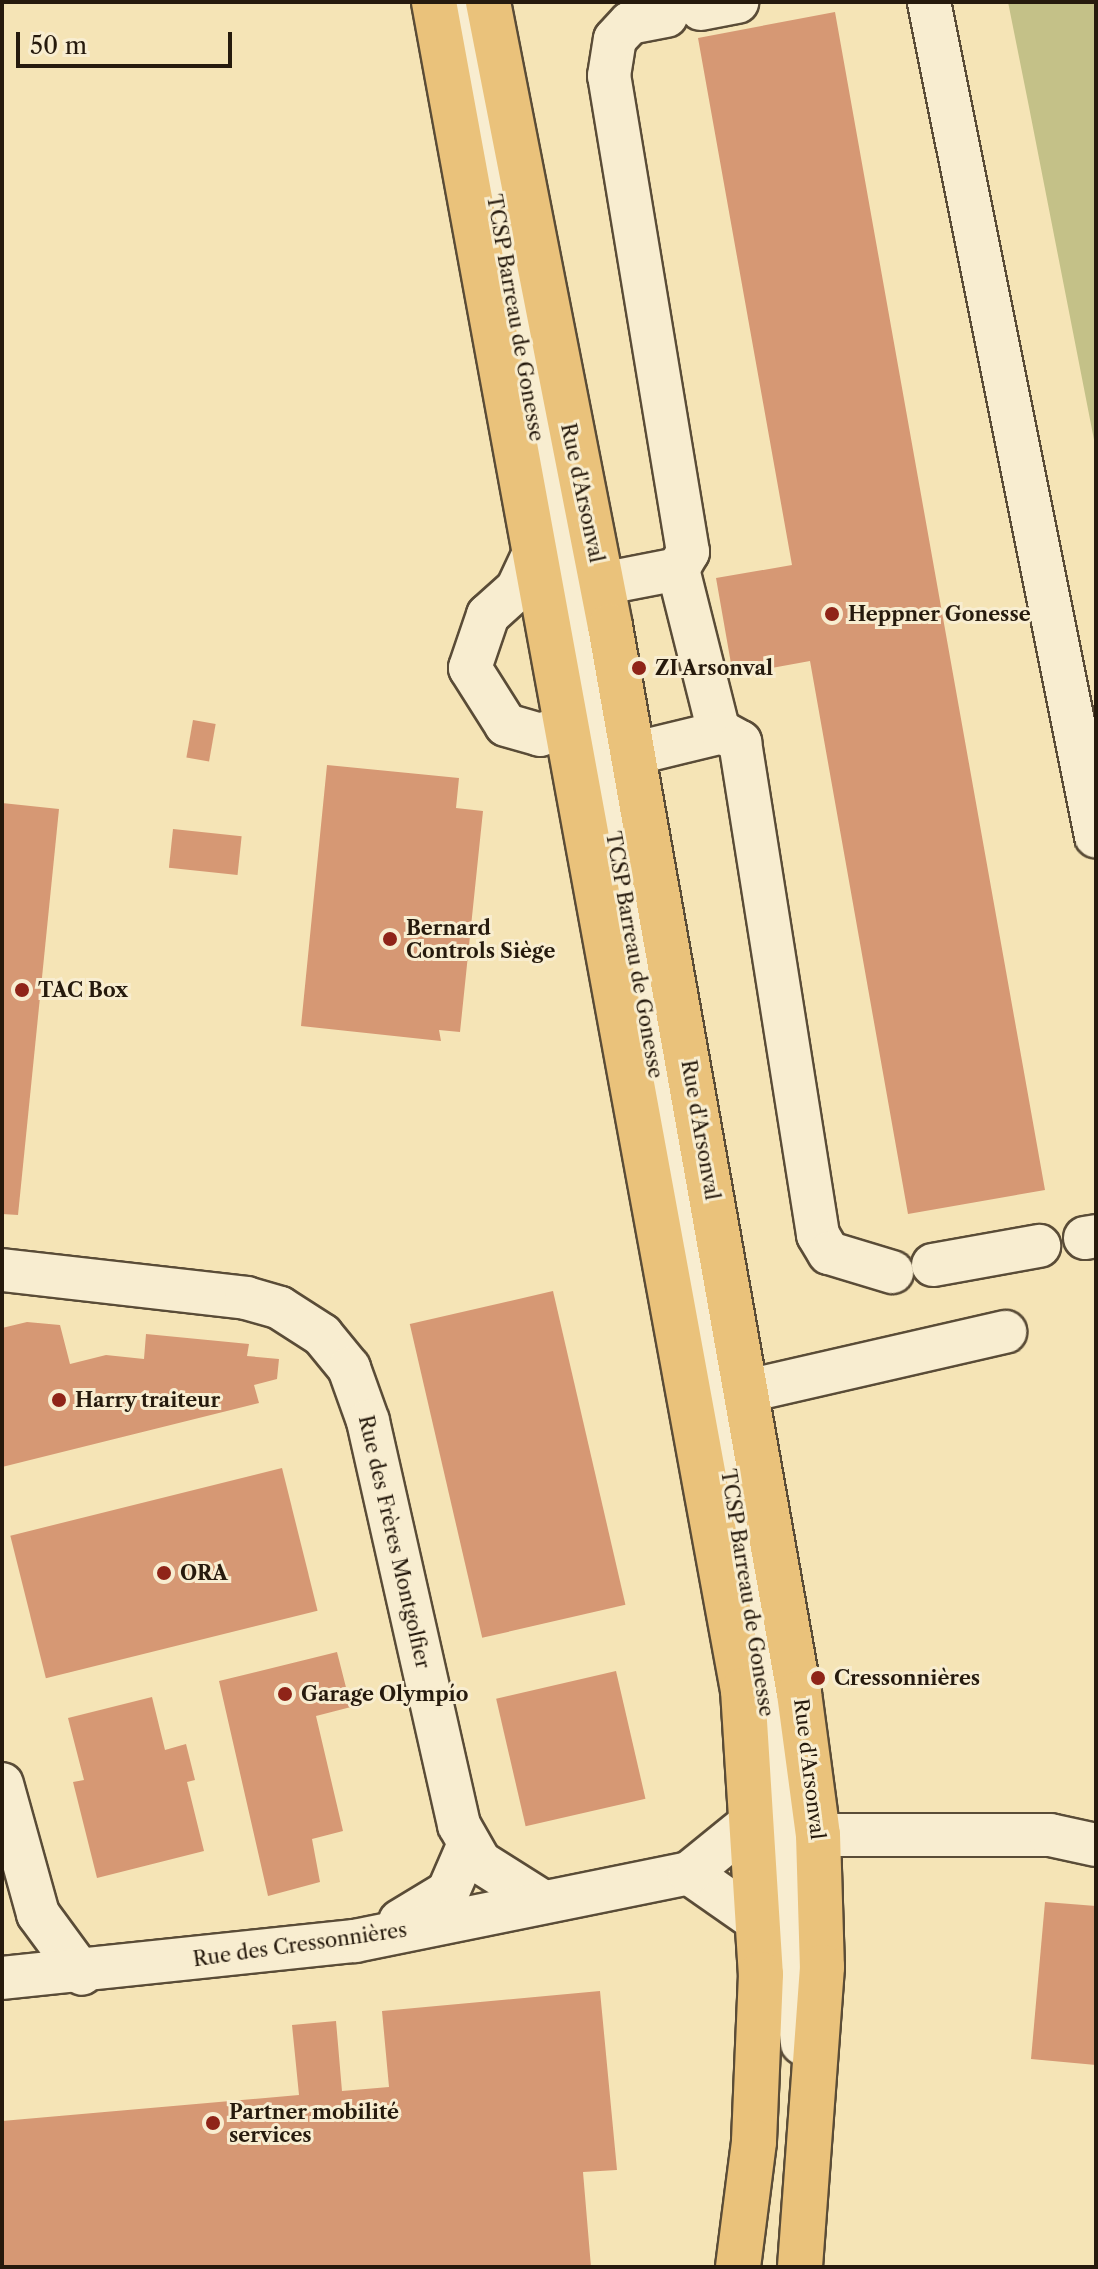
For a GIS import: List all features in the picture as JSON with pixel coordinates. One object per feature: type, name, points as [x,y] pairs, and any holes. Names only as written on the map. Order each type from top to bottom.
[{"type":"main road","points":[[434,2],[562,727],[738,1660],[753,1821],[772,1916],[761,1974],[754,2142],[738,2267]]},
{"type":"main road","name":"Rue d'Arsonval","points":[[488,2],[601,584],[747,1391],[818,1835],[820,2011],[800,2267]]},
{"type":"street","name":"TCSP Barreau de Gonesse","points":[[458,2],[756,1626],[772,1916],[754,2267]]},
{"type":"street","points":[[929,2],[1096,836]]},
{"type":"street","points":[[702,9],[630,23],[615,39],[609,76],[688,552],[678,569],[719,732]]},
{"type":"street","points":[[533,555],[517,589],[488,615],[470,668],[506,725],[540,735],[562,727]]},
{"type":"street","points":[[601,584],[678,569]]},
{"type":"street","points":[[632,754],[719,732],[740,742],[818,1235],[829,1253],[892,1272]]},
{"type":"street","points":[[933,1265],[1039,1246]]},
{"type":"street","name":"Rue des Frères Montgolfier","points":[[2,1270],[246,1298],[280,1308],[322,1335],[349,1368],[368,1421],[468,1846]]},
{"type":"street","points":[[747,1391],[1005,1332]]},
{"type":"street","points":[[2,1784],[38,1914],[82,1974]]},
{"type":"street","name":"Rue des Cressonnières","points":[[2,1978],[82,1974],[355,1941],[689,1873],[753,1821]]},
{"type":"street","points":[[818,1835],[1050,1835],[1096,1845]]},
{"type":"street","points":[[355,1941],[448,1892],[468,1846],[504,1881],[542,1901]]},
{"type":"street","points":[[689,1873],[772,1916]]},
{"type":"street","name":"TCSP Barreau de Gonesse","points":[[772,1916],[803,2056],[785,2267]]},
{"type":"shaded area","points":[[1008,2],[1096,2],[1096,450],[1029,107]]},
{"type":"building","name":"Heppner Gonesse","points":[[835,12],[1045,1190],[908,1214],[810,661],[733,675],[716,578],[792,565],[698,38]]},
{"type":"building","points":[[193,720],[216,724],[209,761],[186,757]]},
{"type":"building","name":"Bernard Controls Siège","points":[[327,765],[459,778],[456,808],[483,811],[460,1032],[439,1030],[441,1041],[301,1026]]},
{"type":"building","name":"TAC Box","points":[[2,803],[59,809],[18,1215],[2,1214]]},
{"type":"building","points":[[173,829],[242,836],[238,875],[169,868]]},
{"type":"building","points":[[553,1291],[625,1605],[482,1638],[410,1324]]},
{"type":"building","points":[[27,1322],[60,1325],[70,1364],[106,1355],[144,1359],[146,1334],[249,1344],[247,1356],[279,1359],[277,1379],[254,1385],[259,1403],[2,1467],[2,1328]]},
{"type":"building","name":"ORA","points":[[282,1468],[318,1611],[46,1678],[10,1536]]},
{"type":"building","points":[[337,1652],[351,1707],[316,1716],[343,1831],[312,1839],[320,1882],[268,1896],[219,1681]]},
{"type":"building","points":[[616,1671],[645,1799],[526,1826],[496,1699]]},
{"type":"building","points":[[152,1697],[165,1750],[186,1744],[195,1780],[187,1782],[204,1851],[97,1878],[73,1782],[84,1780],[68,1718]]},
{"type":"building","points":[[1045,1902],[1096,1906],[1096,2065],[1031,2059]]},
{"type":"building","points":[[600,1991],[617,2170],[583,2172],[591,2267],[2,2267],[2,2121],[299,2095],[292,2025],[336,2021],[342,2091],[389,2087],[382,2011]]},
{"type":"place","name":"Heppner Gonesse","points":[[832,614]]},
{"type":"place","name":"ZI Arsonval","points":[[639,668]]},
{"type":"place","name":"Bernard Controls Siège","points":[[390,939]]},
{"type":"place","name":"TAC Box","points":[[22,990]]},
{"type":"place","name":"Harry traiteur","points":[[59,1400]]},
{"type":"place","name":"ORA","points":[[164,1573]]},
{"type":"place","name":"Cressonnières","points":[[818,1678]]},
{"type":"place","name":"Garage Olympío","points":[[285,1694]]},
{"type":"place","name":"Partner mobilité services","points":[[213,2123]]}]
